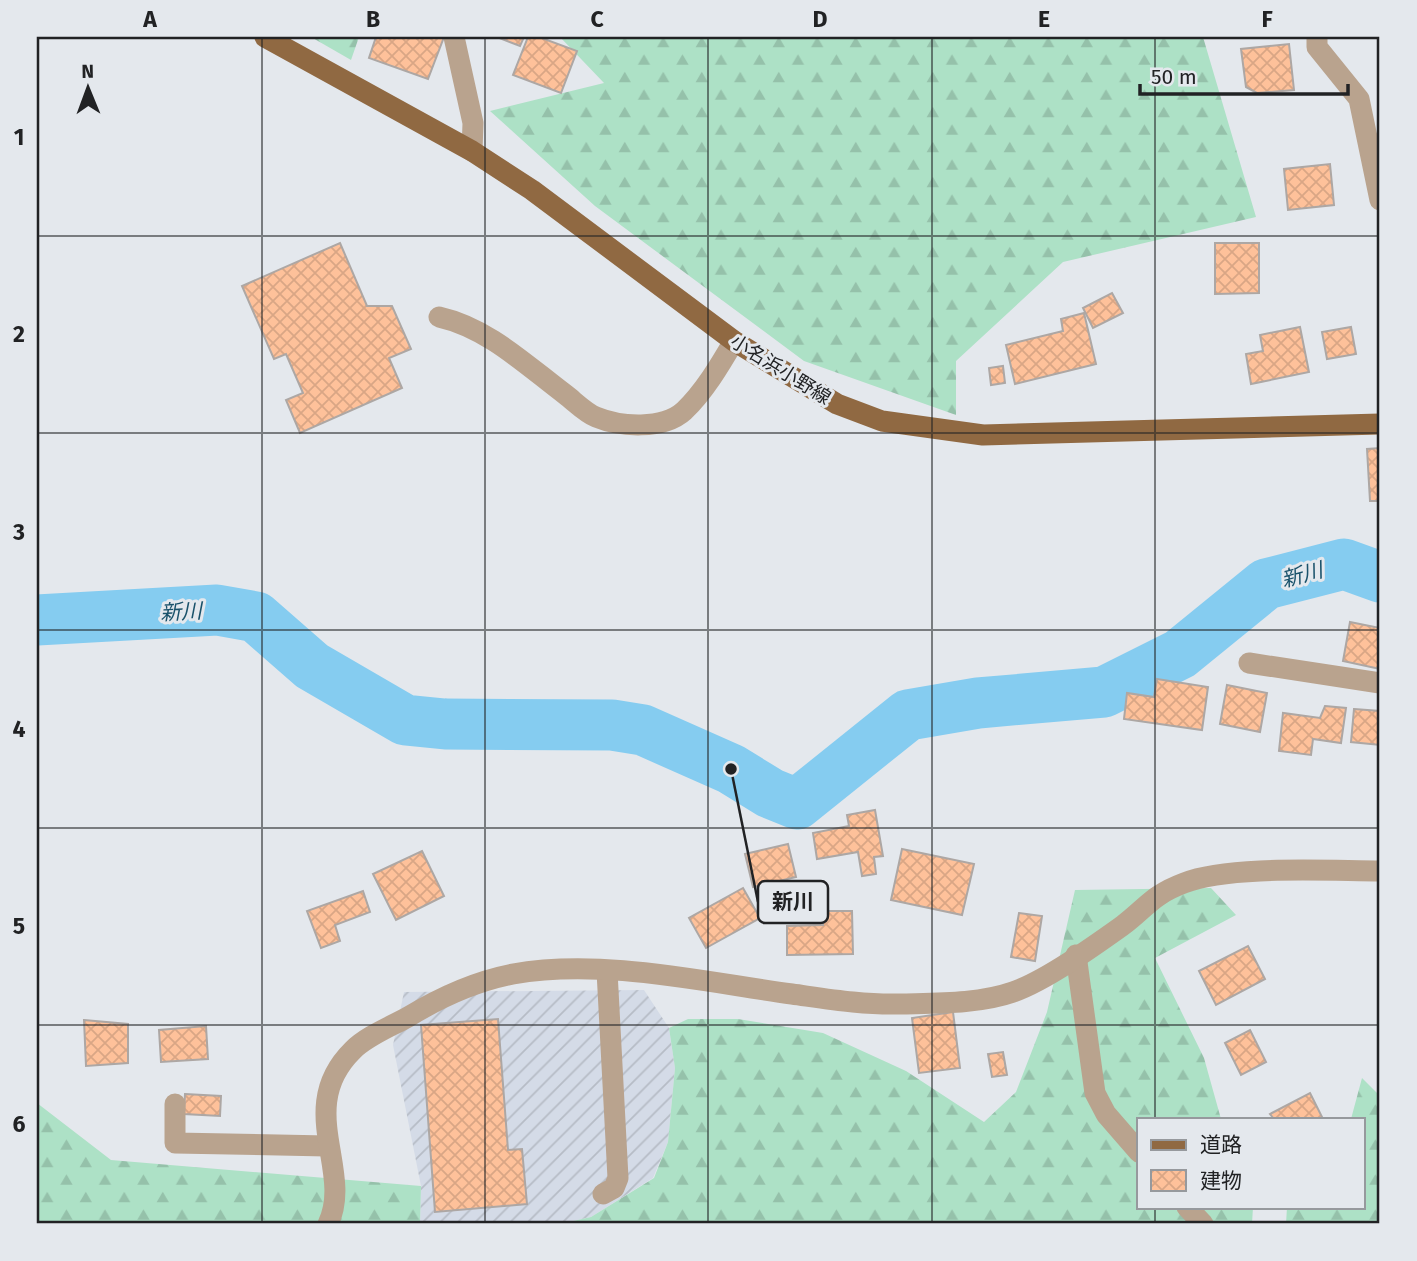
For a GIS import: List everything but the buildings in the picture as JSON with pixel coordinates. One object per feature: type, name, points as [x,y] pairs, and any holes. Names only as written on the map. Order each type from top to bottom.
[{"type":"main road","name":"小名浜小野線","points":[[265,37],[472,151],[531,190],[734,341],[837,404],[882,421],[923,429],[983,435],[1380,424]]},
{"type":"street","points":[[454,37],[473,123],[472,151]]},
{"type":"street","points":[[1317,37],[1317,47],[1359,99],[1380,200]]},
{"type":"street","points":[[439,317],[461,322],[482,332],[595,417],[626,424],[657,423],[682,412],[716,371],[734,341]]},
{"type":"street","points":[[1249,663],[1380,683]]},
{"type":"street","points":[[328,1224],[334,1212],[335,1192],[327,1146],[326,1103],[335,1071],[355,1047],[437,1000],[512,974],[550,970],[607,971],[866,1004],[974,999],[1011,993],[1033,984],[1124,925],[1154,896],[1188,881],[1232,874],[1380,871]]},
{"type":"street","points":[[1076,955],[1095,1093],[1106,1114],[1137,1150]]},
{"type":"street","points":[[603,1194],[614,1188],[618,1178],[607,971]]},
{"type":"street","points":[[175,1104],[175,1143],[327,1146]]},
{"type":"street","points":[[1188,1208],[1203,1224]]},
{"type":"shaded area","points":[[644,990],[669,1028],[675,1068],[668,1142],[653,1178],[591,1217],[560,1224],[420,1224],[421,1186],[393,1045],[404,992]]},
{"type":"green space","points":[[311,37],[359,37],[351,60]]},
{"type":"green space","points":[[560,37],[1203,37],[1256,217],[1063,262],[956,361],[956,415],[804,361],[595,206],[490,111],[604,83]]},
{"type":"green space","points":[[1211,888],[1236,915],[1155,958],[1204,1058],[1221,1118],[1137,1118],[1137,1208],[1253,1208],[1252,1224],[560,1224],[591,1217],[654,1178],[668,1142],[675,1068],[669,1028],[688,1019],[738,1019],[823,1033],[906,1071],[984,1122],[1016,1092],[1047,1012],[1075,890]]},
{"type":"green space","points":[[1362,1078],[1380,1096],[1380,1224],[1286,1224],[1287,1208],[1364,1208],[1364,1118],[1351,1118]]},
{"type":"green space","points":[[37,1103],[111,1160],[421,1186],[420,1224],[37,1224]]},
{"type":"waterway","name":"新川","points":[[37,620],[217,610],[256,617],[312,666],[405,720],[445,724],[612,725],[643,730],[731,769],[770,793],[797,804],[908,715],[978,703],[1104,692],[1180,654],[1266,584],[1344,564],[1380,577]]},
{"type":"place","name":"新川","points":[[731,769]]}]
